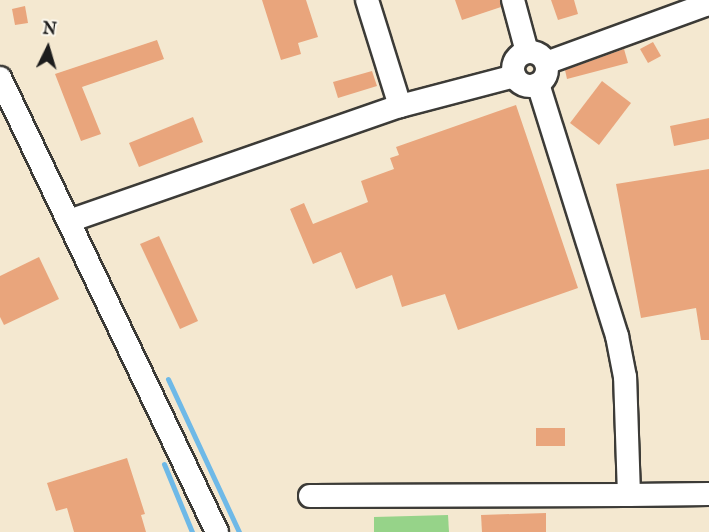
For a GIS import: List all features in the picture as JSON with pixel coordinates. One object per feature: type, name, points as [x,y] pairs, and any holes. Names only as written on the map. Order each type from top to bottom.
[{"type":"lane","points":[[367,0],[400,106]]},
{"type":"lane","points":[[513,0],[537,66],[617,336],[626,377],[629,495]]},
{"type":"lane","points":[[69,221],[400,106],[514,76],[513,66],[518,56],[537,66],[705,5],[709,0]]},
{"type":"lane","points":[[0,78],[218,532]]},
{"type":"lane","points":[[310,496],[709,494]]},
{"type":"green space","points":[[448,515],[449,532],[374,532],[374,517]]},
{"type":"building","points":[[262,0],[306,0],[318,37],[298,43],[301,54],[281,60]]},
{"type":"building","points":[[455,0],[500,0],[501,7],[462,20]]},
{"type":"building","points":[[551,0],[574,0],[578,14],[558,20]]},
{"type":"building","points":[[25,6],[28,23],[15,25],[12,9]]},
{"type":"building","points":[[157,40],[164,59],[82,87],[101,134],[81,141],[55,74]]},
{"type":"building","points":[[653,42],[661,56],[648,63],[640,49]]},
{"type":"building","points":[[624,49],[628,63],[567,79],[565,70]]},
{"type":"building","points":[[372,71],[377,86],[338,98],[333,82]]},
{"type":"building","points":[[602,81],[631,103],[599,145],[570,123]]},
{"type":"building","points":[[516,105],[578,288],[458,330],[445,294],[402,307],[392,275],[356,289],[341,252],[313,264],[290,209],[304,203],[313,224],[368,202],[361,181],[394,169],[390,158],[399,155],[396,147]]},
{"type":"building","points":[[193,117],[203,142],[139,167],[129,143]]},
{"type":"building","points":[[709,118],[709,139],[674,146],[670,126]]},
{"type":"building","points":[[709,169],[709,340],[701,340],[696,308],[641,318],[616,184]]},
{"type":"building","points":[[159,236],[198,321],[180,329],[140,244]]},
{"type":"building","points":[[39,257],[59,299],[4,325],[0,317],[0,276]]},
{"type":"building","points":[[536,428],[565,428],[565,446],[536,446]]},
{"type":"building","points":[[127,458],[145,514],[141,515],[146,532],[74,532],[67,508],[56,511],[47,483]]},
{"type":"building","points":[[546,513],[546,532],[482,532],[481,515]]},
{"type":"waterway","points":[[168,379],[239,532]]},
{"type":"waterway","points":[[164,464],[192,532]]}]
